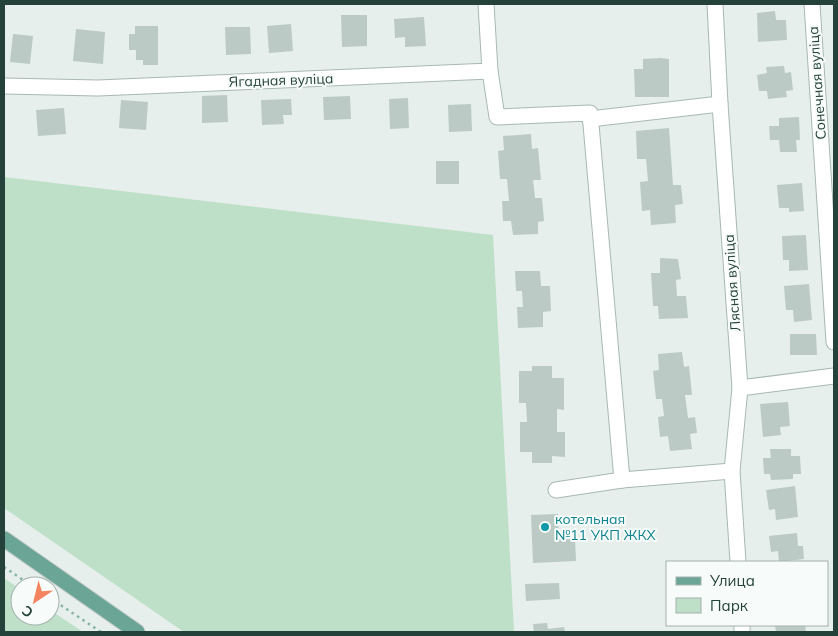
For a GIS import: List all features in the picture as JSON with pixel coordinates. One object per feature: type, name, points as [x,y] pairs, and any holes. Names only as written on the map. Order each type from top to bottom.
[{"type":"main road","points":[[4,539],[137,632]]},
{"type":"street","points":[[486,4],[490,72],[497,117],[590,113],[622,480]]},
{"type":"street","name":"Лясная вуліца","points":[[715,4],[720,104],[740,388],[732,471],[738,561]]},
{"type":"street","name":"Сонечная вуліца","points":[[812,4],[834,342]]},
{"type":"street","name":"Ягадная вуліца","points":[[4,86],[98,88],[490,72]]},
{"type":"street","points":[[590,119],[720,104]]},
{"type":"street","points":[[740,388],[834,376]]},
{"type":"street","points":[[556,490],[622,480],[732,471]]},
{"type":"path","points":[[4,567],[17,576]]},
{"type":"path","points":[[60,605],[101,632]]},
{"type":"green space","points":[[4,177],[493,235],[514,632],[184,632],[4,508]]},
{"type":"green space","points":[[4,578],[10,582],[10,626],[60,626],[60,617],[83,632],[4,632]]},
{"type":"building","points":[[775,11],[776,20],[786,20],[787,40],[758,42],[757,13]]},
{"type":"building","points":[[341,15],[367,15],[367,46],[342,47]]},
{"type":"building","points":[[424,17],[426,46],[405,47],[405,37],[395,38],[394,19]]},
{"type":"building","points":[[291,24],[293,51],[269,53],[267,26]]},
{"type":"building","points":[[135,26],[158,26],[158,65],[143,65],[143,60],[136,60],[136,50],[129,50],[129,34],[135,34]]},
{"type":"building","points":[[225,27],[250,27],[251,54],[226,55]]},
{"type":"building","points":[[76,29],[105,32],[103,64],[73,61]]},
{"type":"building","points":[[13,34],[33,36],[30,64],[10,62]]},
{"type":"building","points":[[643,59],[669,59],[669,97],[635,97],[634,69],[643,69]]},
{"type":"building","points":[[784,66],[785,73],[791,72],[793,90],[786,91],[787,97],[768,99],[767,91],[759,91],[757,75],[767,73],[766,67]]},
{"type":"building","points":[[227,95],[228,122],[202,123],[202,96]]},
{"type":"building","points":[[350,96],[351,119],[324,120],[323,97]]},
{"type":"building","points":[[408,98],[409,128],[390,129],[389,99]]},
{"type":"building","points":[[291,99],[292,115],[283,115],[284,124],[262,125],[261,100]]},
{"type":"building","points":[[121,100],[148,102],[146,130],[119,128]]},
{"type":"building","points":[[471,104],[472,131],[449,132],[448,105]]},
{"type":"building","points":[[64,108],[66,134],[38,136],[36,110]]},
{"type":"building","points":[[799,117],[800,140],[796,140],[797,152],[780,152],[779,140],[770,140],[769,126],[779,126],[779,118]]},
{"type":"building","points":[[669,128],[673,185],[681,185],[683,204],[675,205],[676,223],[651,225],[650,210],[642,211],[640,182],[648,181],[646,159],[637,159],[636,131]]},
{"type":"building","points":[[531,134],[532,149],[538,148],[541,180],[533,180],[535,198],[542,198],[544,221],[538,222],[538,234],[513,235],[511,221],[503,221],[502,201],[509,201],[507,179],[500,179],[498,151],[504,150],[503,136]]},
{"type":"building","points":[[436,161],[459,161],[459,184],[436,184]]},
{"type":"building","points":[[802,183],[804,211],[789,212],[789,208],[779,208],[777,185]]},
{"type":"building","points":[[806,235],[808,270],[789,271],[789,260],[783,260],[782,236]]},
{"type":"building","points":[[660,258],[678,259],[681,279],[676,280],[677,296],[686,296],[688,318],[659,319],[658,306],[653,306],[651,273],[660,273]]},
{"type":"building","points":[[515,271],[540,271],[541,286],[550,286],[551,311],[543,312],[543,327],[518,328],[517,307],[523,307],[522,291],[516,291]]},
{"type":"building","points":[[809,284],[812,320],[794,322],[793,310],[786,310],[784,286]]},
{"type":"building","points":[[790,334],[816,334],[817,355],[790,355]]},
{"type":"building","points":[[682,352],[684,367],[689,366],[692,395],[685,395],[688,418],[695,417],[697,433],[690,434],[692,449],[670,451],[668,436],[660,437],[658,417],[664,416],[662,399],[656,399],[653,371],[659,370],[658,354]]},
{"type":"building","points":[[532,366],[552,366],[552,378],[564,378],[564,410],[557,409],[557,432],[565,432],[565,457],[552,456],[552,463],[532,463],[532,452],[520,452],[520,422],[527,422],[526,403],[519,403],[519,371],[532,371]]},
{"type":"building","points":[[788,402],[790,426],[780,427],[781,435],[763,437],[760,404]]},
{"type":"building","points":[[770,449],[791,449],[791,456],[800,456],[801,474],[793,474],[793,479],[771,480],[770,474],[764,474],[763,458],[771,458]]},
{"type":"building","points":[[795,486],[798,517],[776,520],[775,509],[769,510],[766,490]]},
{"type":"building","name":"котельная №11 УКП ЖКХ","points":[[558,514],[559,539],[575,539],[576,561],[533,563],[531,515]]},
{"type":"building","points":[[797,533],[798,546],[803,546],[804,559],[779,561],[778,551],[771,552],[769,536]]},
{"type":"building","points":[[559,583],[560,599],[526,601],[525,584]]},
{"type":"building","points":[[547,623],[548,629],[564,627],[565,632],[534,632],[533,624]]},
{"type":"building","points":[[775,626],[805,626],[806,632],[776,632]]},
{"type":"place","name":"котельная №11 УКП ЖКХ","points":[[545,527]]}]
